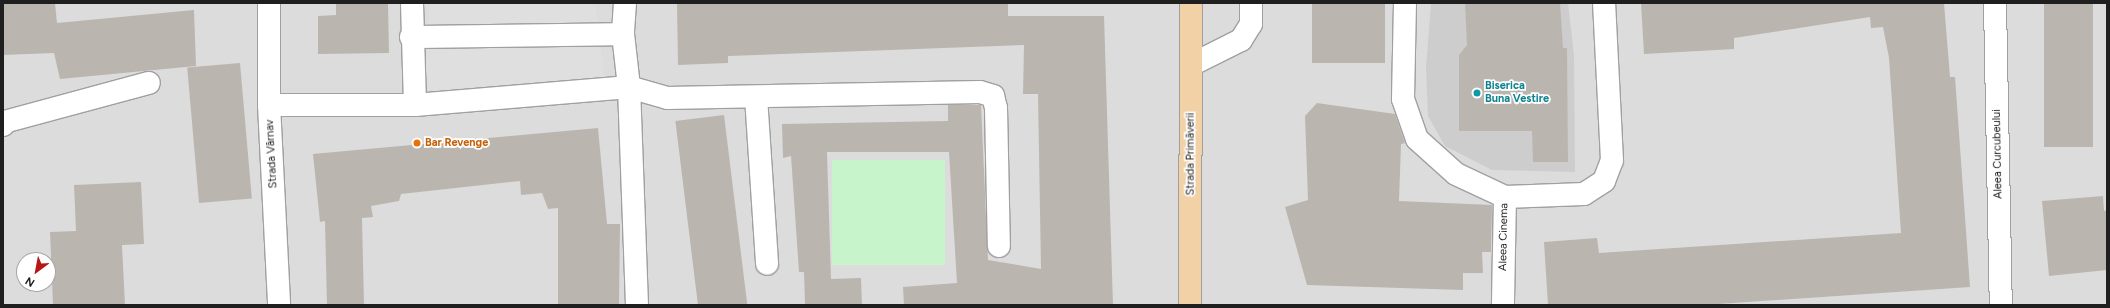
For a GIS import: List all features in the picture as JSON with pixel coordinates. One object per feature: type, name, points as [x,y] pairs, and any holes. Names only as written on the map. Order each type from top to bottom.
[{"type":"main road","name":"Strada Primăverii","points":[[1190,305],[1191,3]]},
{"type":"street","name":"Strada Vârnav","points":[[269,3],[269,105],[279,305]]},
{"type":"street","points":[[412,3],[411,37],[415,105]]},
{"type":"street","points":[[624,3],[622,34],[629,87],[637,305]]},
{"type":"street","points":[[1191,65],[1240,40],[1251,24],[1251,3]]},
{"type":"street","name":"Aleea Cinema","points":[[1405,3],[1404,99],[1417,139],[1456,174],[1505,197],[1503,305]]},
{"type":"street","points":[[1505,197],[1584,194],[1604,181],[1612,160],[1604,3]]},
{"type":"street","name":"Aleea Curcubeului","points":[[1995,3],[2001,305]]},
{"type":"street","points":[[411,37],[622,34]]},
{"type":"street","points":[[3,125],[4,122],[149,83]]},
{"type":"street","points":[[269,105],[415,105],[629,87],[667,98],[980,92],[993,96],[1000,246]]},
{"type":"street","points":[[756,97],[767,264]]},
{"type":"shaded area","points":[[3,3],[2107,3],[2107,305],[3,305]]},
{"type":"shaded area","points":[[430,3],[595,3],[604,77],[424,91]]},
{"type":"shaded area","name":"Biserica Buna Vestire","points":[[1431,3],[1568,3],[1574,55],[1575,172],[1492,170],[1445,146],[1428,116],[1426,68]]},
{"type":"green space","points":[[832,160],[945,160],[945,265],[832,265]]},
{"type":"building","points":[[3,3],[55,3],[57,23],[194,10],[196,66],[60,79],[54,53],[3,55]]},
{"type":"building","points":[[336,3],[388,3],[389,53],[318,54],[318,16],[336,15]]},
{"type":"building","points":[[677,3],[1008,3],[1008,16],[1104,16],[1113,305],[904,305],[903,287],[957,283],[949,152],[827,152],[831,279],[861,278],[862,305],[805,305],[804,272],[799,272],[791,156],[783,158],[782,124],[948,121],[948,105],[981,105],[988,260],[1041,269],[1038,94],[1023,94],[1024,45],[728,56],[728,63],[678,65]]},
{"type":"building","points":[[1312,3],[1385,3],[1385,63],[1312,63]]},
{"type":"building","name":"Biserica Buna Vestire","points":[[1465,3],[1560,3],[1563,48],[1567,48],[1568,162],[1533,162],[1532,131],[1459,131],[1459,55],[1467,45]]},
{"type":"building","points":[[1641,3],[1944,3],[1950,77],[1955,77],[1970,287],[1703,305],[1548,305],[1544,242],[1597,238],[1599,253],[1901,233],[1889,58],[1883,27],[1871,28],[1870,17],[1734,38],[1734,49],[1644,54]]},
{"type":"building","points":[[2044,3],[2093,3],[2093,147],[2044,147]]},
{"type":"building","points":[[240,63],[252,198],[199,203],[187,68]]},
{"type":"building","points":[[1317,103],[1395,114],[1405,143],[1401,144],[1399,201],[1492,205],[1491,252],[1482,252],[1483,273],[1463,273],[1463,290],[1307,285],[1285,207],[1308,200],[1305,116]]},
{"type":"building","points":[[724,115],[747,305],[698,305],[675,121]]},
{"type":"building","points":[[598,128],[607,224],[620,224],[619,305],[558,305],[558,208],[548,209],[542,193],[521,195],[520,181],[401,194],[399,201],[371,206],[373,217],[362,218],[364,305],[327,305],[325,221],[320,222],[313,154]]},
{"type":"building","points":[[141,182],[144,244],[122,245],[125,305],[53,305],[52,292],[56,292],[56,252],[51,252],[50,232],[76,231],[74,185]]},
{"type":"building","points":[[2103,196],[2104,211],[2107,210],[2107,270],[2049,276],[2042,201]]},
{"type":"place","name":"Biserica Buna Vestire","points":[[1477,93]]},
{"type":"place","name":"Bar Revenge","points":[[417,143]]}]
